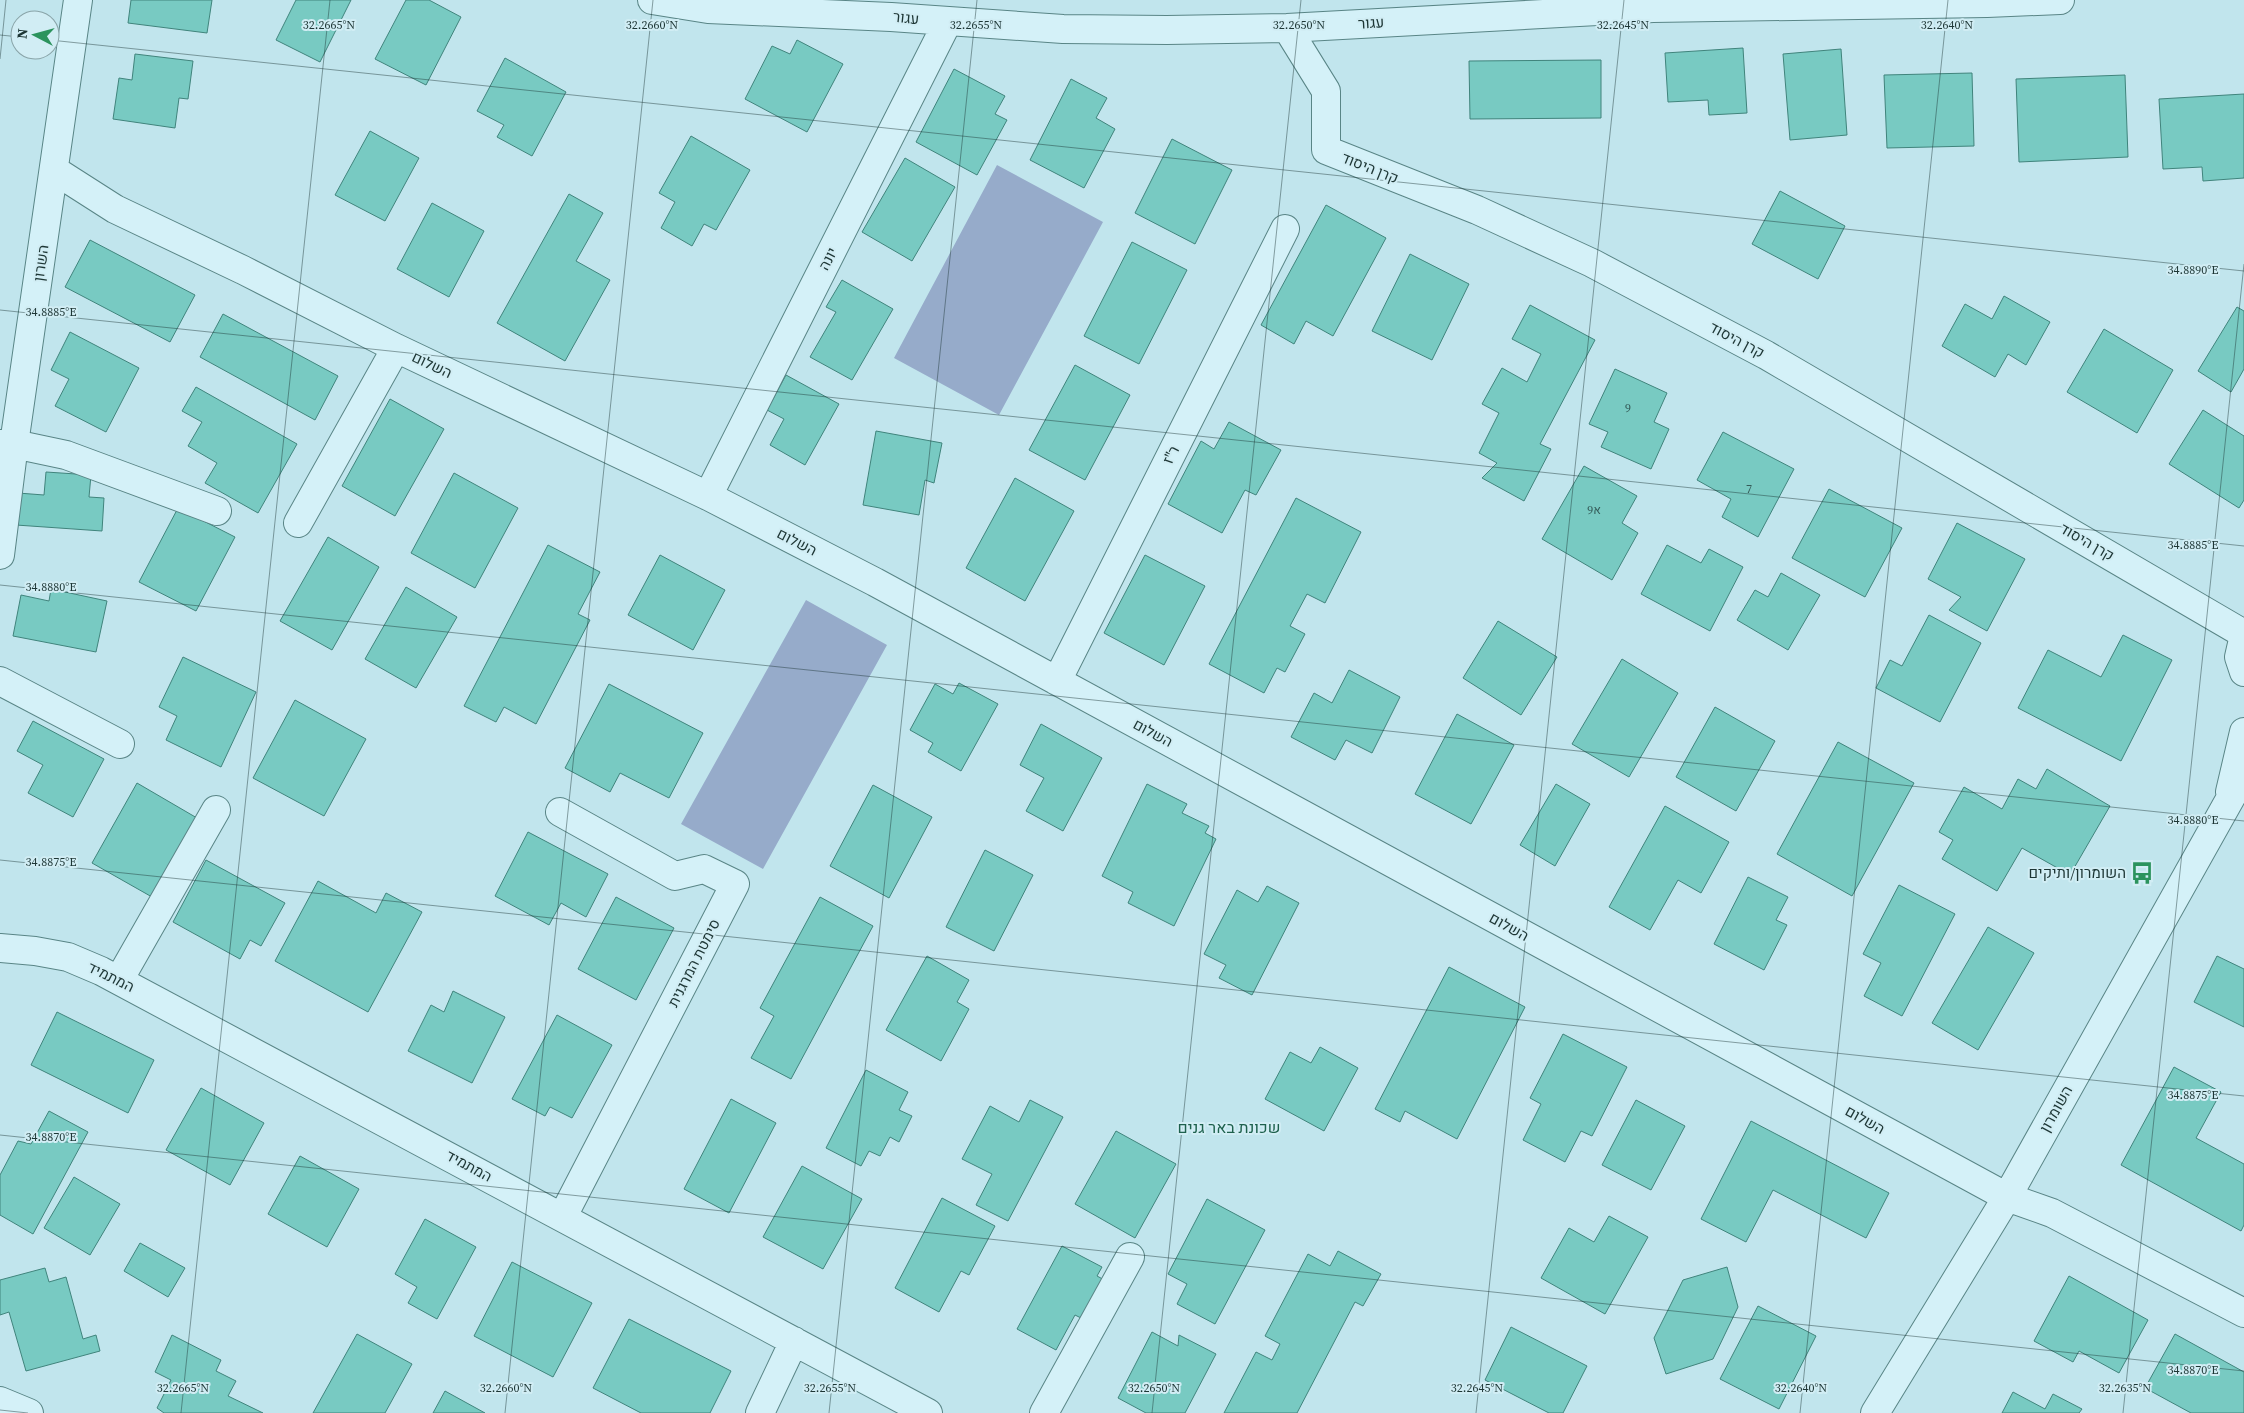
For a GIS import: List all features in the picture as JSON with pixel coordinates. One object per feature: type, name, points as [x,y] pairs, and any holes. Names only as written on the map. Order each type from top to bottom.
[{"type":"street","name":"השרון","points":[[0,555],[7,444],[54,170],[78,0]]},
{"type":"street","name":"עגור","points":[[652,0],[891,17],[935,14],[1063,29],[1168,30],[1287,28],[1653,4],[2060,0]]},
{"type":"street","name":"יונה","points":[[708,496],[935,14]]},
{"type":"street","name":"קרן היסוד","points":[[1287,28],[1326,91],[1326,150],[1477,210],[1592,263],[1749,346],[2244,634]]},
{"type":"street","name":"השלום","points":[[54,170],[115,209],[243,270],[396,348],[708,496],[875,582],[2007,1197],[2052,1213],[2244,1313]]},
{"type":"street","name":"ר\"ז","points":[[1057,681],[1285,229]]},
{"type":"street","points":[[298,523],[396,348]]},
{"type":"street","points":[[7,444],[66,455],[217,511]]},
{"type":"street","points":[[2244,634],[2239,656],[2244,672]]},
{"type":"street","points":[[0,681],[120,744]]},
{"type":"street","name":"השומרון","points":[[2228,801],[2244,732]]},
{"type":"street","name":"השומרון","points":[[1875,1413],[2007,1197],[2244,774]]},
{"type":"street","points":[[119,980],[216,810]]},
{"type":"street","name":"סימטת המרגנית","points":[[560,812],[675,876],[704,869],[735,884],[563,1216]]},
{"type":"street","name":"המתמיד","points":[[0,948],[35,951],[68,957],[119,980],[928,1413]]},
{"type":"street","points":[[1044,1413],[1130,1257]]},
{"type":"street","points":[[760,1413],[794,1341]]},
{"type":"street","points":[[0,1400],[29,1413]]},
{"type":"shaded area","points":[[997,165],[1103,222],[999,415],[894,358]]},
{"type":"shaded area","points":[[806,600],[887,645],[763,869],[681,824]]},
{"type":"building","points":[[131,0],[212,0],[207,33],[128,23]]},
{"type":"building","points":[[296,0],[351,0],[320,62],[276,40]]},
{"type":"building","points":[[406,0],[429,0],[461,17],[426,85],[375,59]]},
{"type":"building","points":[[797,40],[843,64],[807,132],[745,99],[772,46],[790,54]]},
{"type":"building","points":[[1743,48],[1747,113],[1709,115],[1708,100],[1668,102],[1665,53]]},
{"type":"building","points":[[1841,49],[1847,135],[1790,140],[1783,54]]},
{"type":"building","points":[[135,54],[193,61],[188,99],[179,98],[175,128],[113,119],[119,78],[132,80]]},
{"type":"building","points":[[505,58],[566,92],[532,156],[497,137],[504,125],[477,111]]},
{"type":"building","points":[[1601,60],[1601,118],[1470,119],[1469,61]]},
{"type":"building","points":[[954,69],[1005,96],[995,114],[1007,120],[977,175],[916,142]]},
{"type":"building","points":[[1972,73],[1974,146],[1887,148],[1884,75]]},
{"type":"building","points":[[2125,75],[2128,157],[2019,162],[2016,79]]},
{"type":"building","points":[[1071,79],[1107,98],[1096,118],[1115,129],[1084,188],[1030,160]]},
{"type":"building","points":[[2244,94],[2244,178],[2203,181],[2202,167],[2163,169],[2159,99]]},
{"type":"building","points":[[370,131],[419,158],[385,221],[335,195]]},
{"type":"building","points":[[691,136],[750,170],[716,230],[704,224],[692,246],[661,228],[675,202],[659,193]]},
{"type":"building","points":[[1172,139],[1232,170],[1195,244],[1135,213]]},
{"type":"building","points":[[905,158],[955,187],[912,261],[862,232]]},
{"type":"building","points":[[1780,191],[1845,226],[1818,279],[1752,244]]},
{"type":"building","points":[[569,194],[603,213],[576,261],[610,280],[565,361],[497,323]]},
{"type":"building","points":[[432,203],[484,231],[449,297],[397,269]]},
{"type":"building","points":[[1326,205],[1386,238],[1333,336],[1306,321],[1294,344],[1261,325]]},
{"type":"building","points":[[90,240],[195,295],[170,342],[65,287]]},
{"type":"building","points":[[1132,242],[1187,270],[1139,364],[1084,336]]},
{"type":"building","points":[[1410,254],[1469,284],[1432,360],[1372,331]]},
{"type":"building","points":[[842,280],[893,309],[852,380],[810,357],[836,312],[826,307]]},
{"type":"building","points":[[2004,296],[2050,322],[2026,365],[2008,354],[1995,377],[1942,346],[1965,304],[1992,319]]},
{"type":"building","points":[[1530,305],[1595,340],[1540,444],[1551,449],[1524,501],[1482,478],[1497,463],[1479,453],[1499,413],[1482,404],[1502,368],[1527,382],[1541,354],[1512,339]]},
{"type":"building","points":[[2237,307],[2244,311],[2244,369],[2231,392],[2198,371]]},
{"type":"building","points":[[223,314],[338,376],[315,420],[200,357]]},
{"type":"building","points":[[2104,329],[2173,370],[2137,433],[2067,392]]},
{"type":"building","points":[[70,332],[139,368],[106,432],[55,406],[69,379],[51,370]]},
{"type":"building","points":[[1075,365],[1130,395],[1085,480],[1029,450]]},
{"type":"building","points":[[1615,369],[1667,393],[1654,422],[1669,429],[1651,469],[1601,447],[1608,432],[1589,424]]},
{"type":"building","points":[[786,375],[839,404],[805,465],[770,445],[784,419],[767,410]]},
{"type":"building","points":[[196,387],[297,444],[258,513],[205,483],[217,463],[188,446],[202,422],[182,411]]},
{"type":"building","points":[[390,399],[444,429],[395,516],[342,486]]},
{"type":"building","points":[[2203,410],[2244,436],[2244,500],[2239,508],[2169,464]]},
{"type":"building","points":[[1229,422],[1281,450],[1256,495],[1245,490],[1222,533],[1168,504],[1201,441],[1214,449]]},
{"type":"building","points":[[876,431],[942,443],[934,483],[925,480],[919,515],[863,505]]},
{"type":"building","points":[[1723,432],[1794,469],[1758,537],[1722,517],[1731,499],[1697,480]]},
{"type":"building","points":[[1584,466],[1637,496],[1622,523],[1638,533],[1612,580],[1542,539]]},
{"type":"building","points":[[46,472],[91,475],[89,497],[104,498],[102,531],[16,525],[18,493],[44,495]]},
{"type":"building","points":[[454,473],[518,508],[475,588],[411,553]]},
{"type":"building","points":[[1015,478],[1074,511],[1025,601],[966,568]]},
{"type":"building","points":[[1829,489],[1902,528],[1865,597],[1792,558]]},
{"type":"building","points":[[1296,498],[1361,532],[1325,603],[1307,594],[1290,626],[1305,634],[1285,672],[1277,668],[1264,693],[1209,664]]},
{"type":"building","points":[[178,508],[235,537],[196,611],[139,582]]},
{"type":"building","points":[[1957,523],[2025,559],[1987,631],[1949,610],[1961,597],[1928,579]]},
{"type":"building","points":[[328,537],[379,567],[332,650],[280,621]]},
{"type":"building","points":[[548,545],[600,572],[578,614],[590,620],[536,724],[504,707],[496,722],[464,706]]},
{"type":"building","points":[[1667,545],[1701,563],[1709,549],[1743,567],[1710,631],[1641,594]]},
{"type":"building","points":[[660,555],[725,590],[693,650],[628,615]]},
{"type":"building","points":[[1145,555],[1205,586],[1164,665],[1104,633]]},
{"type":"building","points":[[1781,573],[1820,595],[1788,650],[1737,620],[1755,590],[1768,597]]},
{"type":"building","points":[[406,587],[457,617],[416,688],[365,659]]},
{"type":"building","points":[[51,589],[107,601],[96,652],[13,636],[21,595],[49,601]]},
{"type":"building","points":[[1929,615],[1981,643],[1940,722],[1876,688],[1890,660],[1902,666]]},
{"type":"building","points":[[1498,621],[1557,657],[1521,715],[1463,678]]},
{"type":"building","points":[[2123,635],[2172,660],[2121,761],[2018,708],[2048,650],[2101,677]]},
{"type":"building","points":[[183,657],[256,692],[221,767],[166,740],[177,716],[159,707]]},
{"type":"building","points":[[1622,659],[1678,693],[1629,777],[1572,744]]},
{"type":"building","points":[[1349,670],[1400,697],[1372,753],[1346,740],[1335,760],[1291,737],[1314,693],[1332,703]]},
{"type":"building","points":[[959,683],[998,704],[961,771],[928,752],[933,743],[910,730],[935,684],[953,694]]},
{"type":"building","points":[[609,684],[703,733],[669,798],[620,773],[610,792],[565,768]]},
{"type":"building","points":[[295,700],[366,739],[324,816],[253,778]]},
{"type":"building","points":[[1715,707],[1775,741],[1736,811],[1676,777]]},
{"type":"building","points":[[1457,714],[1514,745],[1471,824],[1415,794]]},
{"type":"building","points":[[33,721],[104,759],[73,817],[28,793],[43,765],[17,751]]},
{"type":"building","points":[[1041,724],[1102,758],[1063,831],[1026,811],[1044,778],[1020,765]]},
{"type":"building","points":[[1838,742],[1914,783],[1852,896],[1777,854]]},
{"type":"building","points":[[2047,769],[2110,806],[2070,875],[2022,848],[1997,891],[1942,859],[1953,840],[1939,832],[1964,787],[2002,809],[2018,779],[2036,789]]},
{"type":"building","points":[[137,783],[197,818],[152,897],[92,863]]},
{"type":"building","points":[[1147,784],[1187,804],[1182,813],[1209,826],[1205,833],[1216,839],[1174,926],[1128,903],[1133,892],[1102,876]]},
{"type":"building","points":[[1556,784],[1590,804],[1555,866],[1520,845]]},
{"type":"building","points":[[873,785],[932,817],[889,898],[830,866]]},
{"type":"building","points":[[1665,806],[1729,842],[1701,893],[1678,880],[1650,930],[1609,907]]},
{"type":"building","points":[[528,832],[608,874],[586,917],[561,903],[549,925],[495,896]]},
{"type":"building","points":[[985,850],[1033,875],[994,951],[946,927]]},
{"type":"building","points":[[206,860],[285,903],[261,946],[250,940],[240,959],[173,922]]},
{"type":"building","points":[[1748,877],[1788,897],[1776,920],[1787,925],[1764,970],[1714,944]]},
{"type":"building","points":[[318,881],[376,913],[386,893],[422,912],[368,1012],[275,961]]},
{"type":"building","points":[[1899,885],[1955,914],[1902,1016],[1864,996],[1881,963],[1863,954]]},
{"type":"building","points":[[1267,886],[1299,903],[1252,995],[1219,978],[1226,965],[1204,954],[1237,890],[1258,902]]},
{"type":"building","points":[[616,897],[674,928],[636,1000],[578,969]]},
{"type":"building","points":[[820,897],[873,926],[791,1079],[751,1058],[774,1016],[760,1008]]},
{"type":"building","points":[[1988,927],[2034,953],[1978,1050],[1932,1023]]},
{"type":"building","points":[[927,956],[969,980],[957,1002],[969,1009],[941,1061],[886,1030]]},
{"type":"building","points":[[2217,956],[2244,969],[2244,1027],[2194,1002]]},
{"type":"building","points":[[1449,967],[1525,1007],[1457,1139],[1405,1111],[1400,1122],[1375,1109]]},
{"type":"building","points":[[453,991],[505,1017],[472,1083],[408,1051],[431,1005],[444,1012]]},
{"type":"building","points":[[57,1012],[154,1060],[128,1113],[31,1065]]},
{"type":"building","points":[[557,1015],[612,1045],[572,1118],[550,1107],[545,1116],[512,1099]]},
{"type":"building","points":[[1563,1034],[1627,1067],[1592,1136],[1581,1131],[1565,1162],[1523,1140],[1541,1104],[1530,1098]]},
{"type":"building","points":[[1320,1047],[1358,1068],[1324,1131],[1265,1099],[1290,1052],[1311,1063]]},
{"type":"building","points":[[2174,1067],[2221,1092],[2196,1138],[2244,1164],[2244,1225],[2241,1231],[2121,1165]]},
{"type":"building","points":[[866,1070],[908,1092],[899,1110],[912,1116],[899,1142],[890,1137],[880,1156],[869,1151],[861,1166],[826,1148]]},
{"type":"building","points":[[201,1088],[264,1123],[230,1185],[166,1150]]},
{"type":"building","points":[[731,1099],[776,1123],[729,1213],[684,1189]]},
{"type":"building","points":[[1030,1100],[1063,1117],[1008,1221],[976,1205],[992,1174],[962,1159],[990,1106],[1019,1122]]},
{"type":"building","points":[[1636,1100],[1685,1126],[1651,1190],[1602,1165]]},
{"type":"building","points":[[49,1111],[88,1132],[33,1234],[0,1215],[0,1175],[18,1141],[31,1144]]},
{"type":"building","points":[[1751,1121],[1889,1193],[1866,1238],[1773,1190],[1746,1242],[1701,1219]]},
{"type":"building","points":[[1116,1131],[1176,1164],[1135,1238],[1075,1204]]},
{"type":"building","points":[[300,1156],[359,1189],[327,1247],[268,1214]]},
{"type":"building","points":[[802,1166],[862,1199],[823,1269],[763,1237]]},
{"type":"building","points":[[74,1177],[120,1204],[90,1255],[44,1228]]},
{"type":"building","points":[[942,1198],[995,1226],[969,1275],[961,1271],[939,1312],[895,1288]]},
{"type":"building","points":[[1207,1199],[1265,1230],[1215,1324],[1177,1304],[1187,1284],[1168,1274]]},
{"type":"building","points":[[1609,1216],[1648,1237],[1605,1314],[1541,1278],[1569,1228],[1594,1242]]},
{"type":"building","points":[[425,1219],[476,1247],[437,1319],[408,1303],[417,1287],[395,1274]]},
{"type":"building","points":[[140,1243],[185,1268],[168,1297],[124,1271]]},
{"type":"building","points":[[1062,1246],[1102,1267],[1097,1276],[1110,1283],[1089,1322],[1075,1315],[1056,1350],[1017,1329]]},
{"type":"building","points":[[1338,1251],[1381,1274],[1363,1306],[1355,1302],[1297,1413],[1224,1413],[1256,1352],[1272,1360],[1280,1344],[1265,1336],[1308,1254],[1330,1266]]},
{"type":"building","points":[[512,1262],[592,1303],[553,1377],[474,1336]]},
{"type":"building","points":[[1727,1267],[1738,1307],[1713,1359],[1666,1374],[1654,1338],[1683,1280]]},
{"type":"building","points":[[45,1268],[49,1282],[66,1277],[83,1339],[96,1335],[100,1351],[26,1371],[9,1312],[0,1315],[0,1280]]},
{"type":"building","points":[[2069,1276],[2148,1320],[2119,1373],[2079,1351],[2073,1362],[2034,1341]]},
{"type":"building","points":[[1758,1306],[1816,1336],[1779,1409],[1720,1379]]},
{"type":"building","points":[[629,1319],[731,1371],[710,1413],[641,1413],[593,1388]]},
{"type":"building","points":[[1511,1327],[1587,1366],[1563,1413],[1549,1413],[1485,1380]]},
{"type":"building","points":[[1152,1332],[1178,1346],[1179,1335],[1216,1354],[1185,1413],[1146,1413],[1118,1398]]},
{"type":"building","points":[[357,1334],[412,1364],[385,1413],[313,1413]]},
{"type":"building","points":[[2175,1334],[2244,1372],[2244,1413],[2191,1413],[2145,1388]]},
{"type":"building","points":[[172,1335],[221,1360],[216,1371],[236,1381],[228,1396],[263,1413],[164,1413],[157,1408],[171,1380],[155,1372]]},
{"type":"building","points":[[445,1391],[485,1413],[433,1413]]},
{"type":"building","points":[[2013,1392],[2045,1409],[2053,1394],[2082,1409],[2079,1413],[2002,1413]]},
{"type":"place","name":"השומרון/ותיקים","points":[[2142,873]]},
{"type":"district","name":"שכונת באר גנים","points":[[1229,1127]]}]
